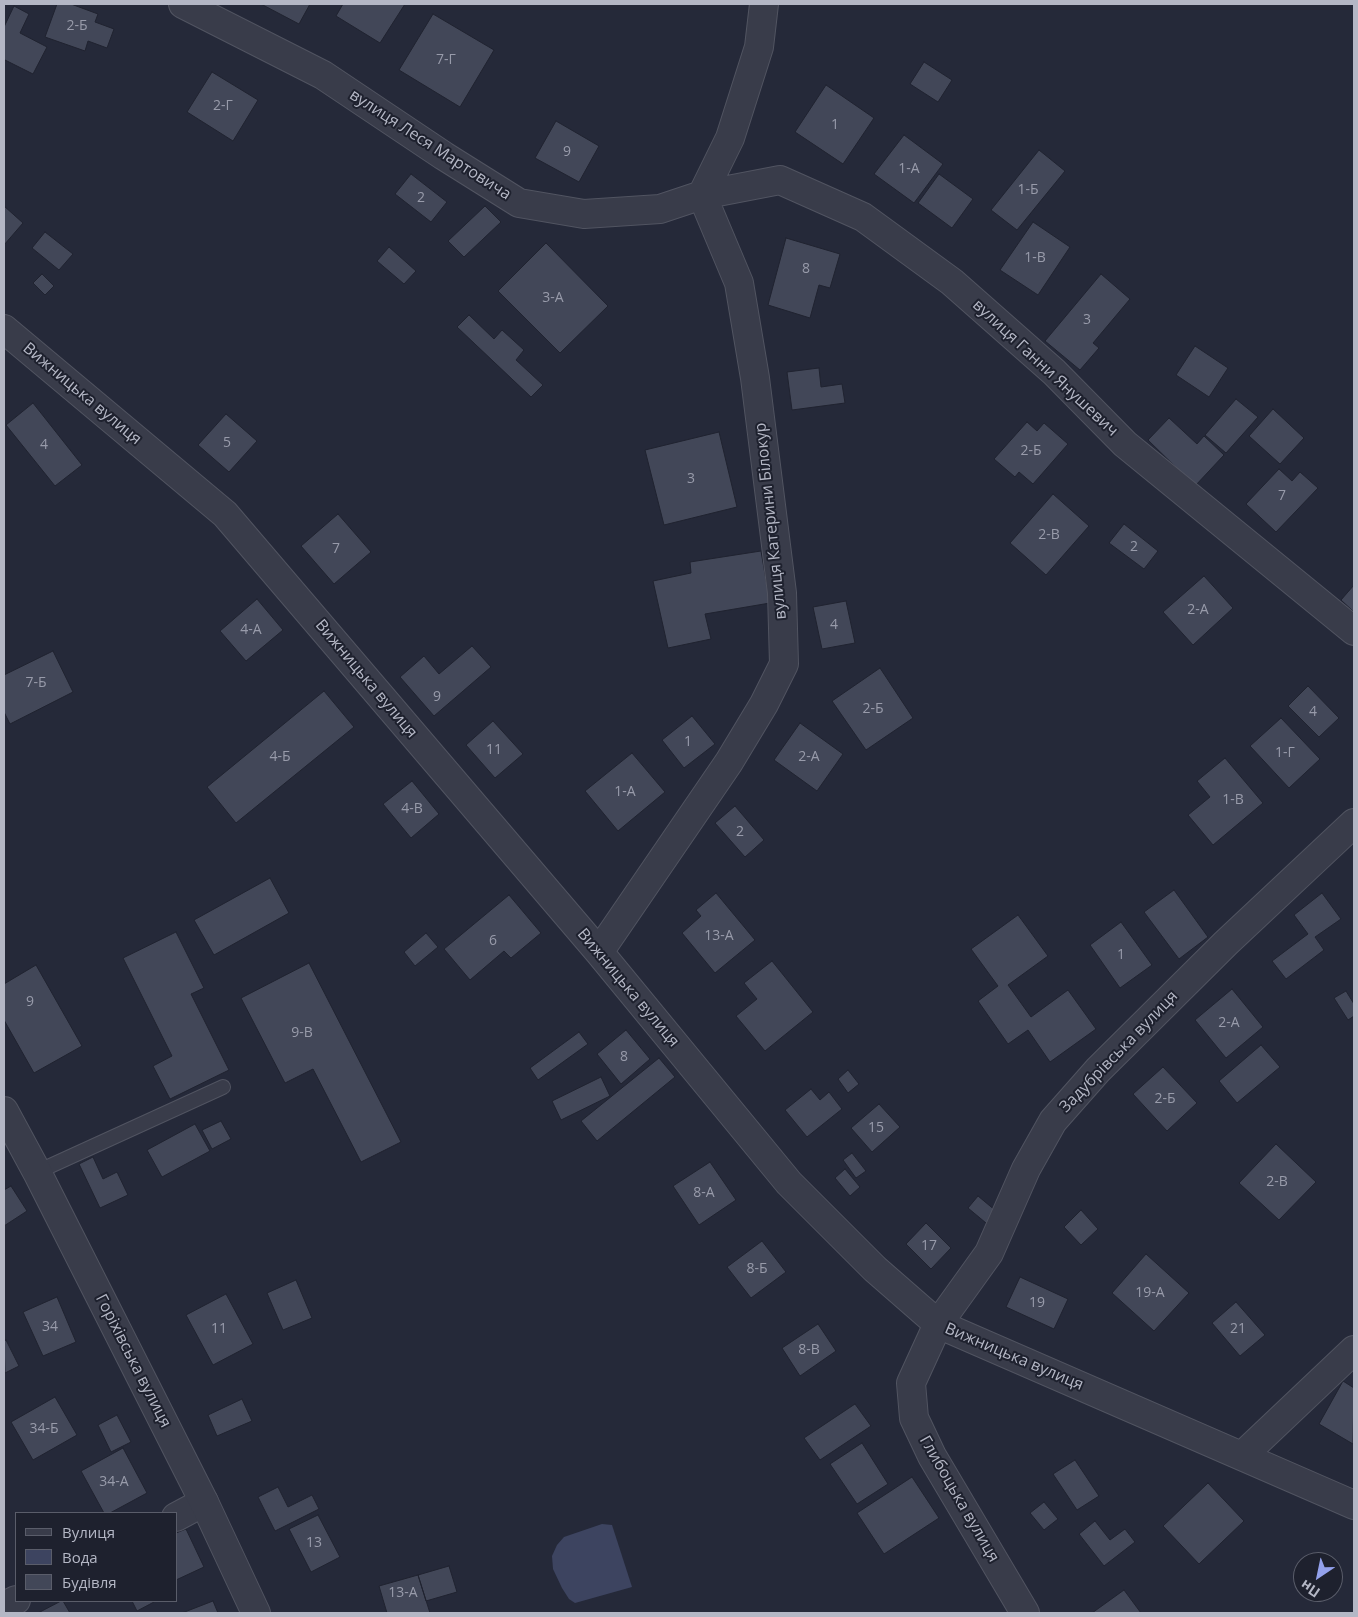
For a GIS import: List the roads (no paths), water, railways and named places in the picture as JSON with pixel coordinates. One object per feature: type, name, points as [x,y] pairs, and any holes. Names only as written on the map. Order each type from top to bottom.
[{"type":"street","name":"вулиця Леся Мартовича","points":[[183,4],[323,75],[444,156],[519,203],[584,214],[660,209],[702,195]]},
{"type":"street","points":[[702,195],[730,138],[759,47],[764,4]]},
{"type":"street","name":"вулиця Ганни Янушевич","points":[[702,195],[780,180],[863,216],[952,282],[1054,372],[1125,444],[1354,631]]},
{"type":"street","name":"вулиця Катерини Білокур","points":[[599,952],[729,762],[764,704],[784,664],[782,593],[755,378],[739,283],[702,195]]},
{"type":"street","name":"Вижницька вулиця","points":[[4,329],[225,514],[599,952],[789,1183],[876,1269],[938,1324],[1354,1505]]},
{"type":"street","name":"Задубрівська вулиця","points":[[938,1324],[989,1253],[1026,1169],[1053,1121],[1098,1070],[1226,943],[1354,823]]},
{"type":"street","name":"Горіхівська вулиця","points":[[4,1112],[37,1172],[204,1502],[256,1613]]},
{"type":"street","name":"Глибоцька вулиця","points":[[938,1324],[911,1383],[914,1418],[932,1456],[1025,1613]]},
{"type":"street","points":[[1242,1456],[1354,1350]]},
{"type":"street","points":[[178,1516],[204,1502]]},
{"type":"lane","points":[[37,1172],[223,1087]]},
{"type":"water","points":[[602,1524],[612,1525],[632,1587],[575,1603],[569,1599],[562,1588],[553,1569],[552,1556],[557,1545],[564,1537]]}]
